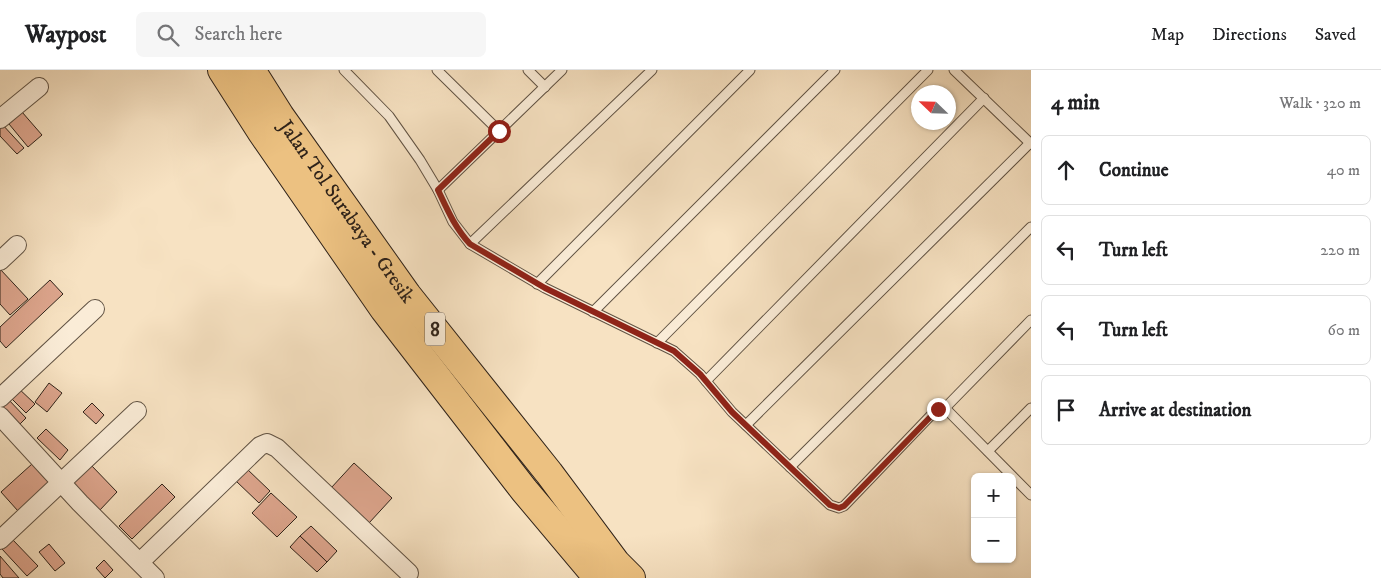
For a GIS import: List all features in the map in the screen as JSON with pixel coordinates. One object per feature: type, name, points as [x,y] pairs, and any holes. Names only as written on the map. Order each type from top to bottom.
[{"type":"highway","name":"Jalan Tol Surabaya - Gresik","points":[[236,77],[280,116],[408,295],[549,473],[618,574]]},
{"type":"street","points":[[0,119],[39,87]]},
{"type":"street","points":[[0,262],[17,245]]},
{"type":"street","points":[[0,398],[95,309]]},
{"type":"street","points":[[0,540],[137,411]]},
{"type":"street","points":[[0,416],[153,577]]},
{"type":"street","points":[[140,562],[260,446],[267,443],[277,448],[409,573]]},
{"type":"lane","points":[[437,70],[499,131]]},
{"type":"lane","points":[[528,70],[545,87]]},
{"type":"lane","points":[[438,190],[562,70]]},
{"type":"lane","points":[[470,244],[652,70]]},
{"type":"lane","points":[[537,284],[750,70]]},
{"type":"lane","points":[[593,312],[835,70]]},
{"type":"lane","points":[[656,343],[928,70]]},
{"type":"lane","points":[[746,425],[1030,143],[954,70]]},
{"type":"lane","points":[[350,72],[389,116],[420,160],[438,190],[453,222],[470,244],[537,284],[674,351],[706,381],[732,412],[830,505],[839,508],[844,506],[936,410],[944,409],[1031,320]]},
{"type":"lane","points":[[706,381],[984,98]]},
{"type":"lane","points":[[790,467],[1031,227]]},
{"type":"lane","points":[[988,451],[1031,408]]},
{"type":"lane","points":[[944,409],[1031,494]]},
{"type":"building","points":[[22,112],[42,135],[28,147],[9,124]]},
{"type":"building","points":[[1,123],[24,148],[17,154],[0,136]]},
{"type":"building","points":[[0,269],[28,299],[10,315],[0,304]]},
{"type":"building","points":[[50,280],[63,294],[6,348],[0,341],[0,327]]},
{"type":"building","points":[[49,383],[62,393],[47,412],[35,402]]},
{"type":"building","points":[[16,386],[35,404],[26,413],[7,394]]},
{"type":"building","points":[[7,398],[26,418],[18,426],[0,408],[0,405]]},
{"type":"building","points":[[92,403],[104,415],[96,424],[83,412]]},
{"type":"building","points":[[46,429],[68,450],[60,460],[37,438]]},
{"type":"building","points":[[354,463],[392,498],[369,523],[331,488]]},
{"type":"building","points":[[32,464],[49,483],[18,511],[1,492]]},
{"type":"building","points":[[90,464],[117,492],[99,511],[71,483]]},
{"type":"building","points":[[247,469],[270,491],[259,503],[236,481]]},
{"type":"building","points":[[162,484],[175,497],[132,539],[119,526]]},
{"type":"building","points":[[271,493],[297,517],[277,537],[252,513]]},
{"type":"building","points":[[311,526],[337,551],[327,562],[300,536]]},
{"type":"building","points":[[300,536],[327,562],[317,572],[290,547]]},
{"type":"building","points":[[12,539],[38,566],[27,576],[2,549]]},
{"type":"building","points":[[49,544],[65,563],[55,571],[39,552]]},
{"type":"building","points":[[0,556],[19,578],[3,578],[0,574]]},
{"type":"building","points":[[104,560],[113,570],[105,578],[96,568]]},
{"type":"route","points":[[499,131],[438,190],[453,222],[463,237],[470,244],[545,288],[674,351],[700,374],[732,412],[830,505],[839,508],[844,506],[938,409]]}]
